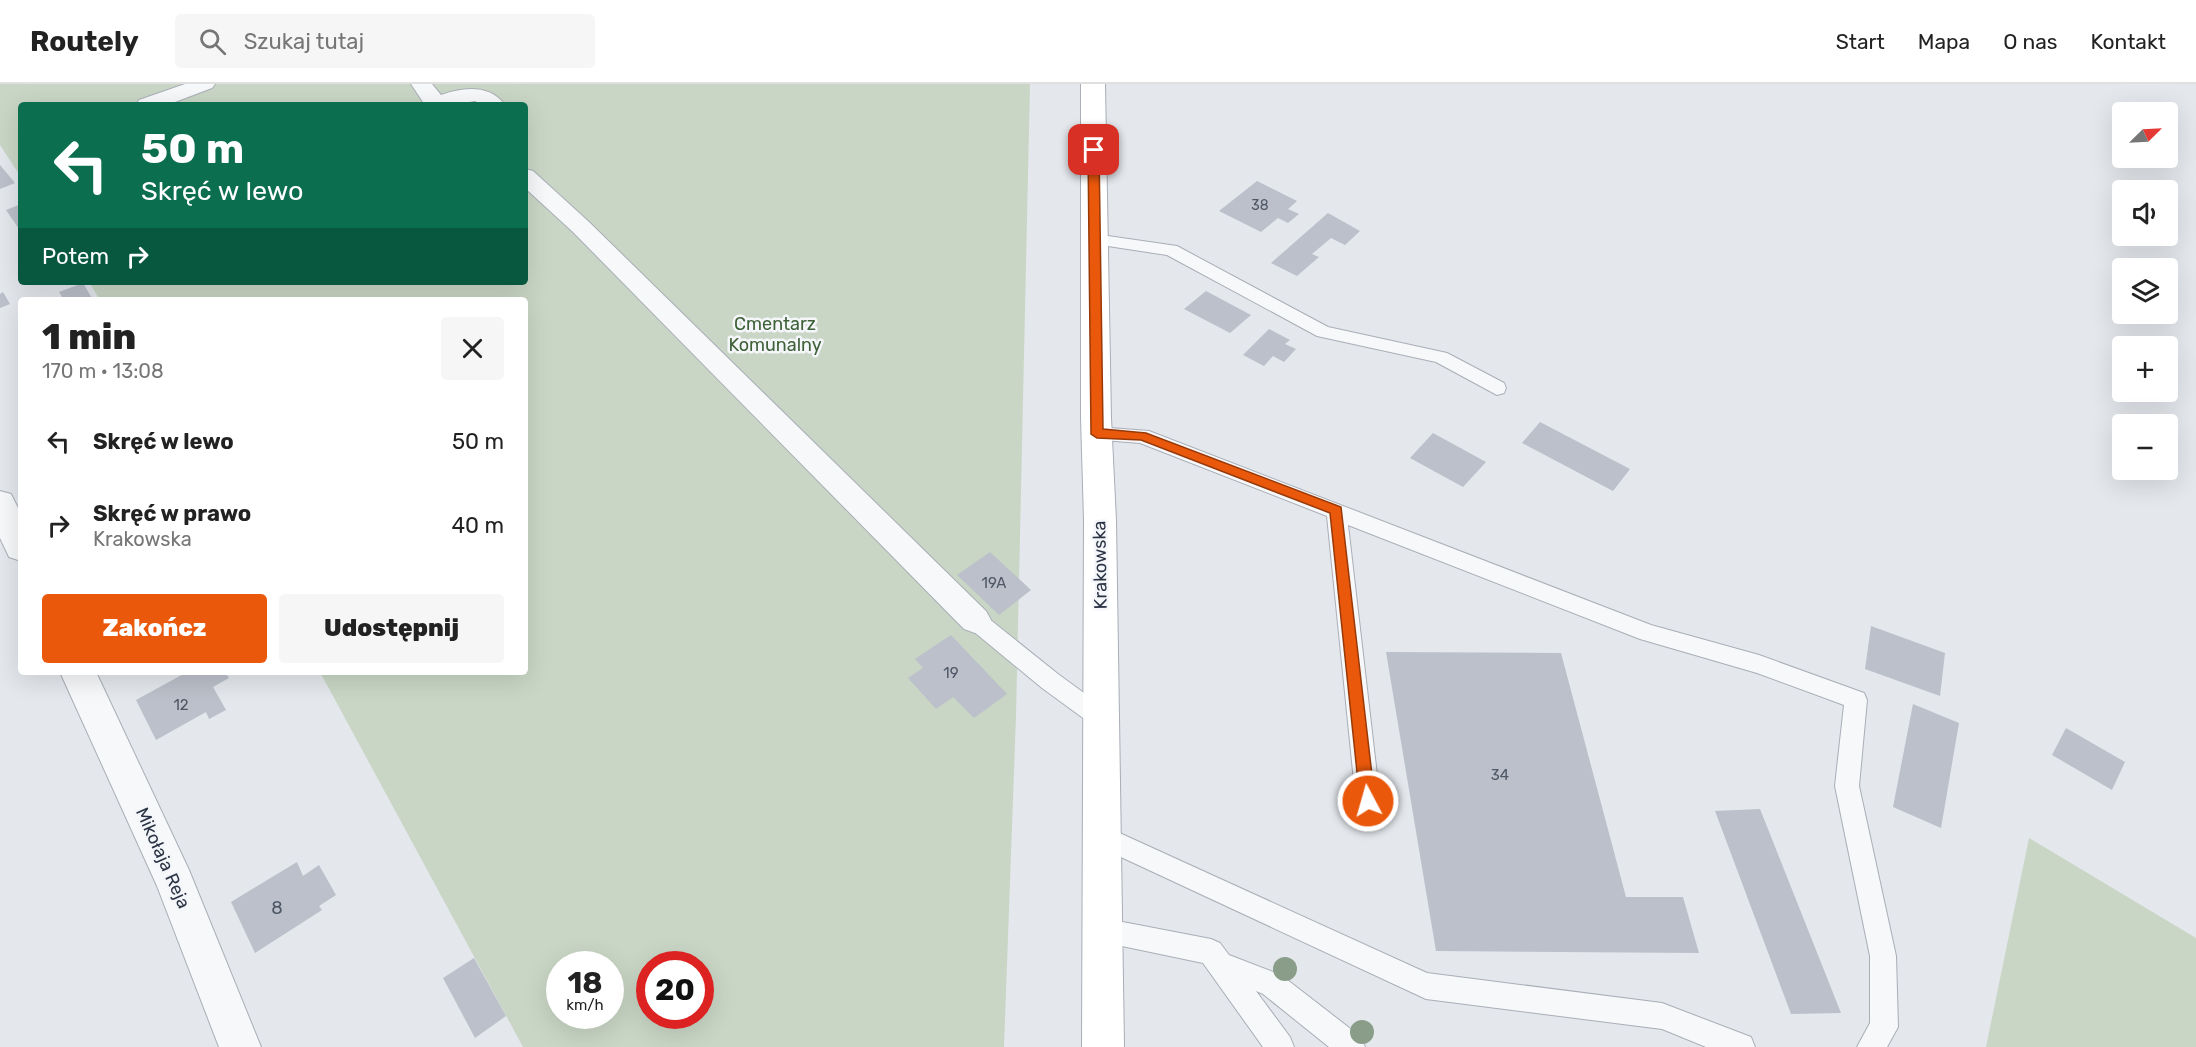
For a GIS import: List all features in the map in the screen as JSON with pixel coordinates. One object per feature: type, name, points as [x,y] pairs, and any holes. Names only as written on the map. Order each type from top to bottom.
[{"type":"main road","name":"Krakowska","points":[[1093,84],[1102,719],[1103,1047]]},
{"type":"street","points":[[155,102],[205,84]]},
{"type":"street","points":[[421,84],[435,102]]},
{"type":"street","points":[[442,102],[458,96],[479,95],[490,98],[492,102]]},
{"type":"street","points":[[528,179],[581,227],[975,620]]},
{"type":"street","points":[[0,503],[18,542]]},
{"type":"street","name":"Mikołaja Reja","points":[[79,675],[175,883],[240,1047]]},
{"type":"lane","points":[[1094,239],[1171,250],[1323,332],[1441,357],[1497,388]]},
{"type":"lane","points":[[1097,434],[1142,436],[1648,633],[1759,664],[1856,700],[1847,786],[1883,956],[1884,1027],[1871,1047]]},
{"type":"lane","points":[[1336,510],[1368,801]]},
{"type":"lane","points":[[975,620],[1050,681],[1102,719]]},
{"type":"lane","points":[[1102,837],[1426,986],[1662,1016],[1741,1047]]},
{"type":"lane","points":[[1102,931],[1211,952],[1280,1047]]},
{"type":"lane","points":[[1221,965],[1272,984],[1351,1047]]},
{"type":"green space","name":"Cmentarz Komunalny","points":[[0,84],[1030,84],[1016,716],[1004,1047],[523,1047],[322,675],[528,675],[528,297],[98,297],[91,285],[528,285],[528,102],[18,102],[18,172],[0,145]]},
{"type":"green space","points":[[2029,838],[2196,938],[2196,1047],[1986,1047]]},
{"type":"building","points":[[0,165],[15,183],[0,189]]},
{"type":"building","points":[[1257,181],[1297,201],[1288,209],[1299,214],[1288,223],[1278,218],[1261,232],[1219,211]]},
{"type":"building","points":[[18,205],[18,228],[6,210]]},
{"type":"building","points":[[1328,213],[1360,231],[1345,245],[1331,238],[1312,254],[1319,257],[1297,276],[1271,263]]},
{"type":"building","points":[[84,285],[91,297],[62,297],[59,292]]},
{"type":"building","points":[[1206,291],[1251,315],[1230,333],[1184,309]]},
{"type":"building","points":[[3,292],[10,304],[0,308],[0,294]]},
{"type":"building","points":[[1269,329],[1290,340],[1285,344],[1296,349],[1284,362],[1273,356],[1264,366],[1243,355]]},
{"type":"building","points":[[1540,422],[1630,469],[1613,491],[1522,443]]},
{"type":"building","points":[[1433,433],[1486,462],[1463,487],[1410,458]]},
{"type":"building","points":[[990,552],[1031,590],[999,615],[957,575]]},
{"type":"building","points":[[1871,626],[1945,653],[1940,696],[1865,669]]},
{"type":"building","points":[[951,635],[1007,694],[974,718],[953,697],[936,709],[908,678],[923,668],[915,659]]},
{"type":"building","points":[[1386,652],[1561,653],[1626,897],[1683,897],[1699,953],[1436,951]]},
{"type":"building","points":[[182,675],[227,675],[229,678],[213,687],[226,710],[209,719],[206,712],[156,740],[136,700]]},
{"type":"building","points":[[1913,704],[1959,723],[1941,828],[1893,807]]},
{"type":"building","points":[[2066,728],[2125,762],[2112,790],[2052,755]]},
{"type":"building","points":[[1760,809],[1841,1013],[1791,1014],[1715,811]]},
{"type":"building","points":[[297,862],[303,876],[319,865],[336,895],[319,906],[322,910],[255,953],[231,902]]},
{"type":"building","points":[[474,958],[506,1016],[475,1038],[443,978]]},
{"type":"route","points":[[1094,150],[1097,434],[1142,436],[1336,510],[1368,801]]}]
